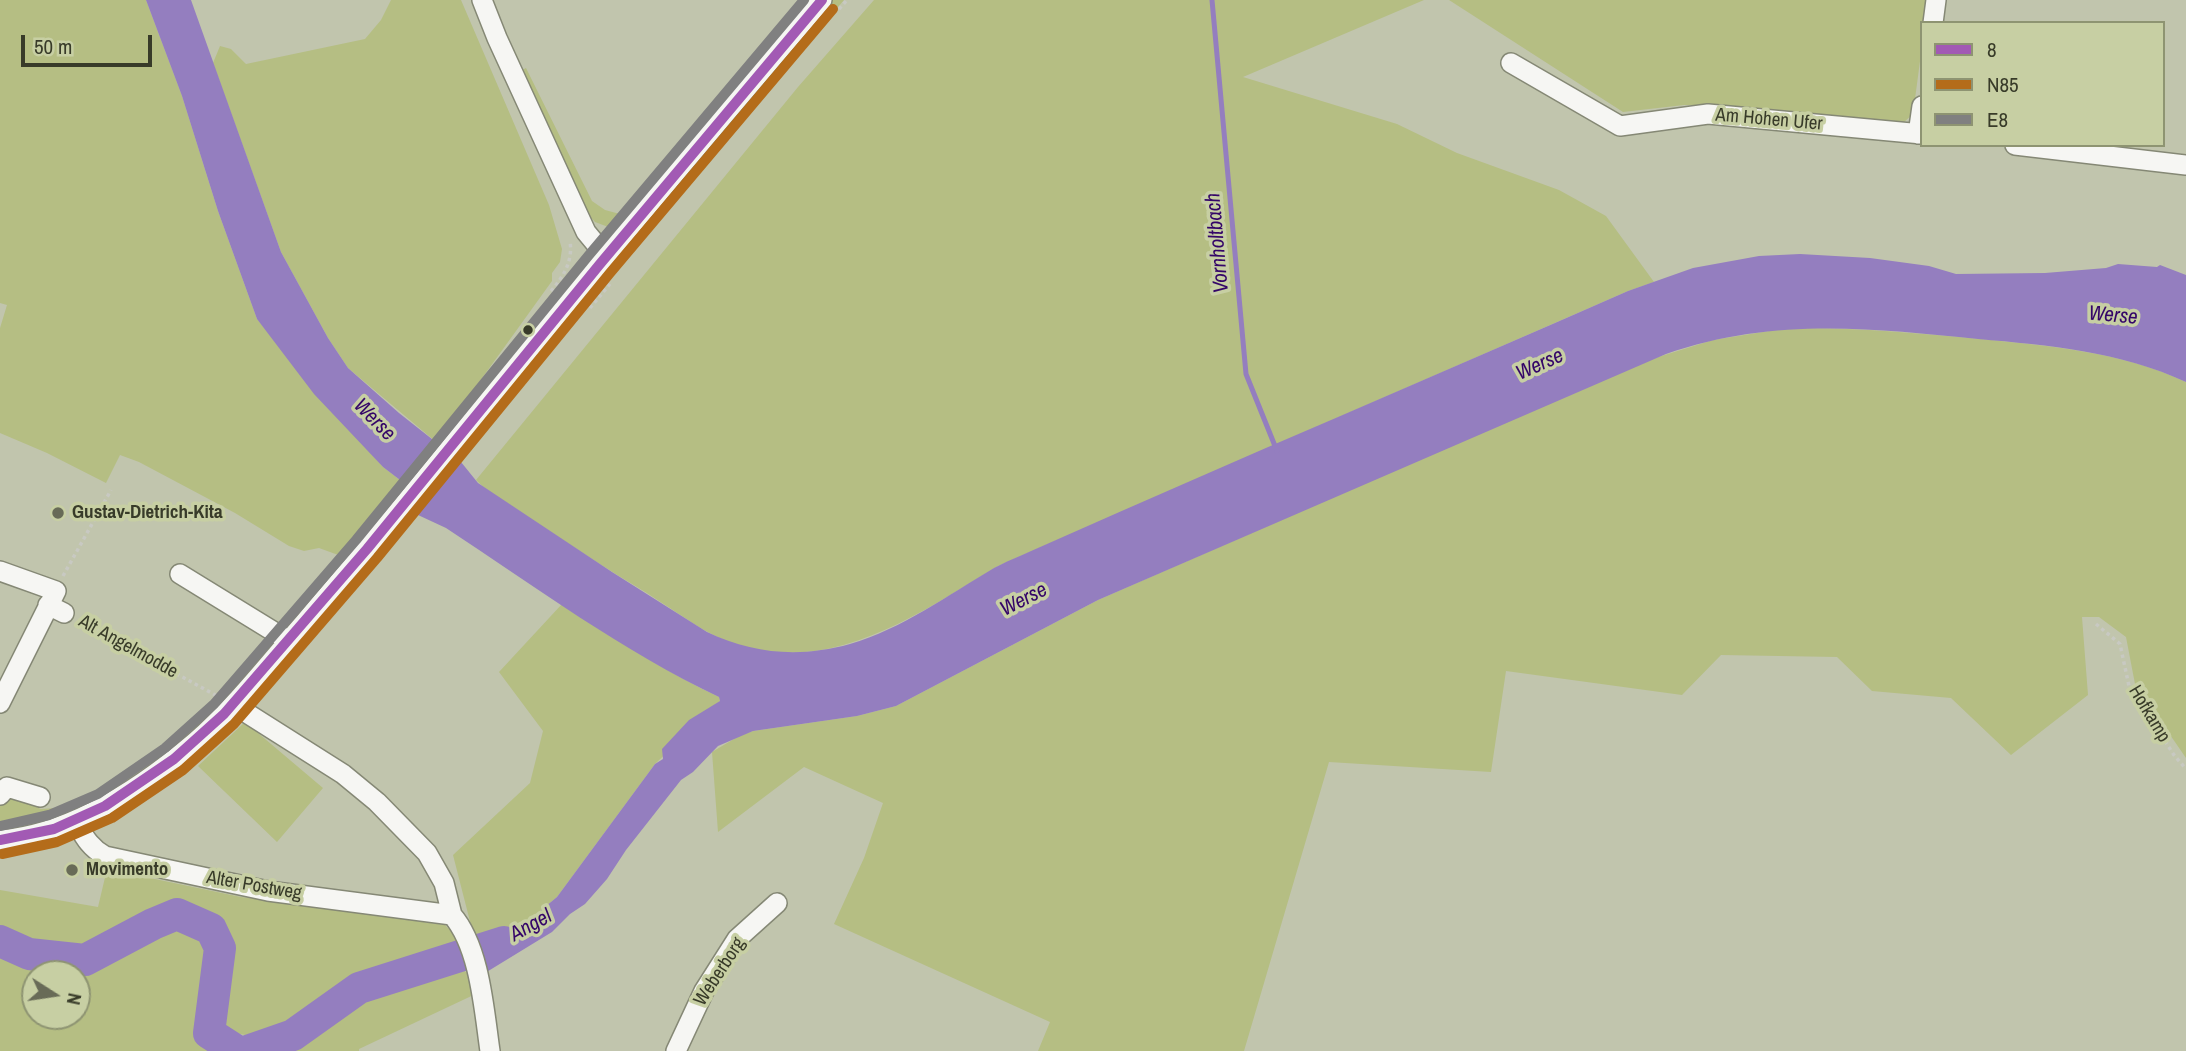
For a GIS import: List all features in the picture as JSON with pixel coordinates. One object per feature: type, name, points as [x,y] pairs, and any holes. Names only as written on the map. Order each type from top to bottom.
[{"type":"street","points":[[482,0],[586,232],[605,255]]},
{"type":"street","points":[[0,840],[51,831],[75,821],[154,774],[195,741],[227,701],[289,641],[403,507],[605,255],[822,0]]},
{"type":"street","points":[[1933,21],[1936,0]]},
{"type":"street","name":"Am Hohen Ufer","points":[[1511,63],[1620,126],[1708,114],[1920,134]]},
{"type":"street","points":[[2032,147],[2186,165]]},
{"type":"street","points":[[0,571],[56,603],[0,703]]},
{"type":"street","points":[[180,574],[289,641]]},
{"type":"street","points":[[227,701],[343,774],[377,802],[427,853],[444,883],[452,915],[462,926],[467,940],[479,980],[490,1051]]},
{"type":"street","points":[[0,795],[7,787],[40,797]]},
{"type":"street","name":"Alter Postweg","points":[[75,821],[93,850],[105,856],[268,891],[452,915]]},
{"type":"street","name":"Weberborg","points":[[676,1051],[704,991],[737,939],[777,903]]},
{"type":"path","points":[[56,603],[111,490]]},
{"type":"path","name":"Alt Angelmodde","points":[[56,603],[227,701]]},
{"type":"path","name":"Hofkamp","points":[[2096,624],[2120,644],[2129,686],[2186,769]]},
{"type":"path","points":[[212,706],[227,701]]},
{"type":"green space","points":[[0,0],[146,0],[182,96],[218,211],[257,319],[383,467],[400,480],[341,556],[319,548],[304,551],[289,546],[235,513],[139,462],[120,455],[106,483],[0,433],[0,328],[7,305],[0,303]]},
{"type":"green space","points":[[391,0],[461,0],[549,205],[562,249],[560,262],[552,273],[552,281],[436,442],[348,368],[328,338],[281,252],[213,63],[220,46],[231,49],[246,64],[365,39],[381,20]]},
{"type":"green space","points":[[801,0],[811,0],[625,221],[611,228],[595,222],[583,209],[520,71],[526,68],[592,201],[605,210],[620,214]]},
{"type":"green space","points":[[830,0],[844,0],[590,301],[587,296],[616,257]]},
{"type":"green space","points":[[874,0],[1424,0],[1243,77],[1397,124],[1457,153],[1559,190],[1606,216],[1654,282],[998,566],[902,622],[869,636],[834,647],[799,653],[763,651],[727,641],[701,628],[603,566],[476,480],[798,87]]},
{"type":"green space","points":[[1449,0],[1928,0],[1925,21],[1920,21],[1920,61],[1913,114],[1903,123],[1720,105],[1684,105],[1623,112]]},
{"type":"green space","points":[[1788,328],[1909,333],[2060,348],[2112,357],[2186,382],[2186,758],[2135,684],[2126,637],[2099,617],[2082,617],[2088,695],[2011,755],[1951,698],[1872,691],[1837,657],[1721,655],[1682,695],[1506,671],[1491,772],[1329,762],[1244,1051],[1038,1051],[1050,1022],[834,924],[864,858],[883,803],[804,767],[718,832],[712,752],[739,736],[753,731],[857,716],[896,706],[1098,600],[1642,362],[1713,340]]},
{"type":"green space","points":[[562,604],[659,665],[719,697],[720,701],[655,764],[557,897],[523,925],[475,941],[453,855],[530,783],[543,731],[499,672]]},
{"type":"green space","points":[[245,722],[323,788],[277,842],[198,766]]},
{"type":"green space","points":[[13,797],[41,809],[56,808],[55,812],[0,826],[0,806]]},
{"type":"green space","points":[[107,869],[241,897],[445,925],[458,945],[356,976],[290,1024],[254,1037],[231,1032],[219,1021],[224,948],[213,926],[178,911],[151,921],[86,954],[28,950],[0,937],[0,890],[98,907]]},
{"type":"green space","points":[[177,914],[211,929],[220,948],[209,1033],[237,1051],[0,1051],[0,941],[29,954],[85,960]]},
{"type":"green space","points":[[463,970],[479,980],[482,991],[359,1051],[247,1051],[293,1035],[359,988]]},
{"type":"water","name":"Werse","points":[[146,0],[191,0],[281,252],[328,338],[348,368],[461,462],[478,483],[707,632],[759,649],[777,652],[813,651],[869,638],[1014,559],[1628,291],[1693,268],[1759,256],[1800,254],[1870,258],[1929,266],[1956,274],[2045,273],[2106,268],[2118,264],[2160,265],[2186,275],[2186,382],[2136,363],[2058,347],[1860,329],[1821,328],[1744,334],[1666,354],[1098,600],[896,706],[857,716],[753,731],[718,746],[693,772],[681,780],[585,904],[552,932],[485,973],[475,941],[523,925],[557,897],[655,764],[663,759],[662,749],[689,720],[720,701],[719,697],[614,639],[446,528],[418,515],[400,480],[383,467],[314,394],[257,319],[218,211],[182,96]]},
{"type":"waterway","name":"Vornholtbach","points":[[1212,0],[1246,374],[1277,451]]},
{"type":"waterway","name":"Angel","points":[[0,941],[29,954],[85,960],[177,914],[211,929],[220,948],[209,1033],[237,1051]]},
{"type":"waterway","name":"Angel","points":[[247,1051],[293,1035],[359,988],[504,942]]},
{"type":"transit line","name":"E8","points":[[0,826],[49,815],[98,794],[165,748],[214,704],[356,540],[589,255],[804,0]]},
{"type":"transit line","name":"8","points":[[0,840],[54,829],[105,806],[174,759],[224,714],[367,549],[600,264],[822,0]]},
{"type":"transit line","name":"N85","points":[[2,854],[57,842],[112,818],[183,770],[234,724],[377,558],[610,273],[833,9]]},
{"type":"place","name":"Gustav-Dietrich-Kita","points":[[58,513]]},
{"type":"place","name":"Movimento","points":[[72,870]]}]
